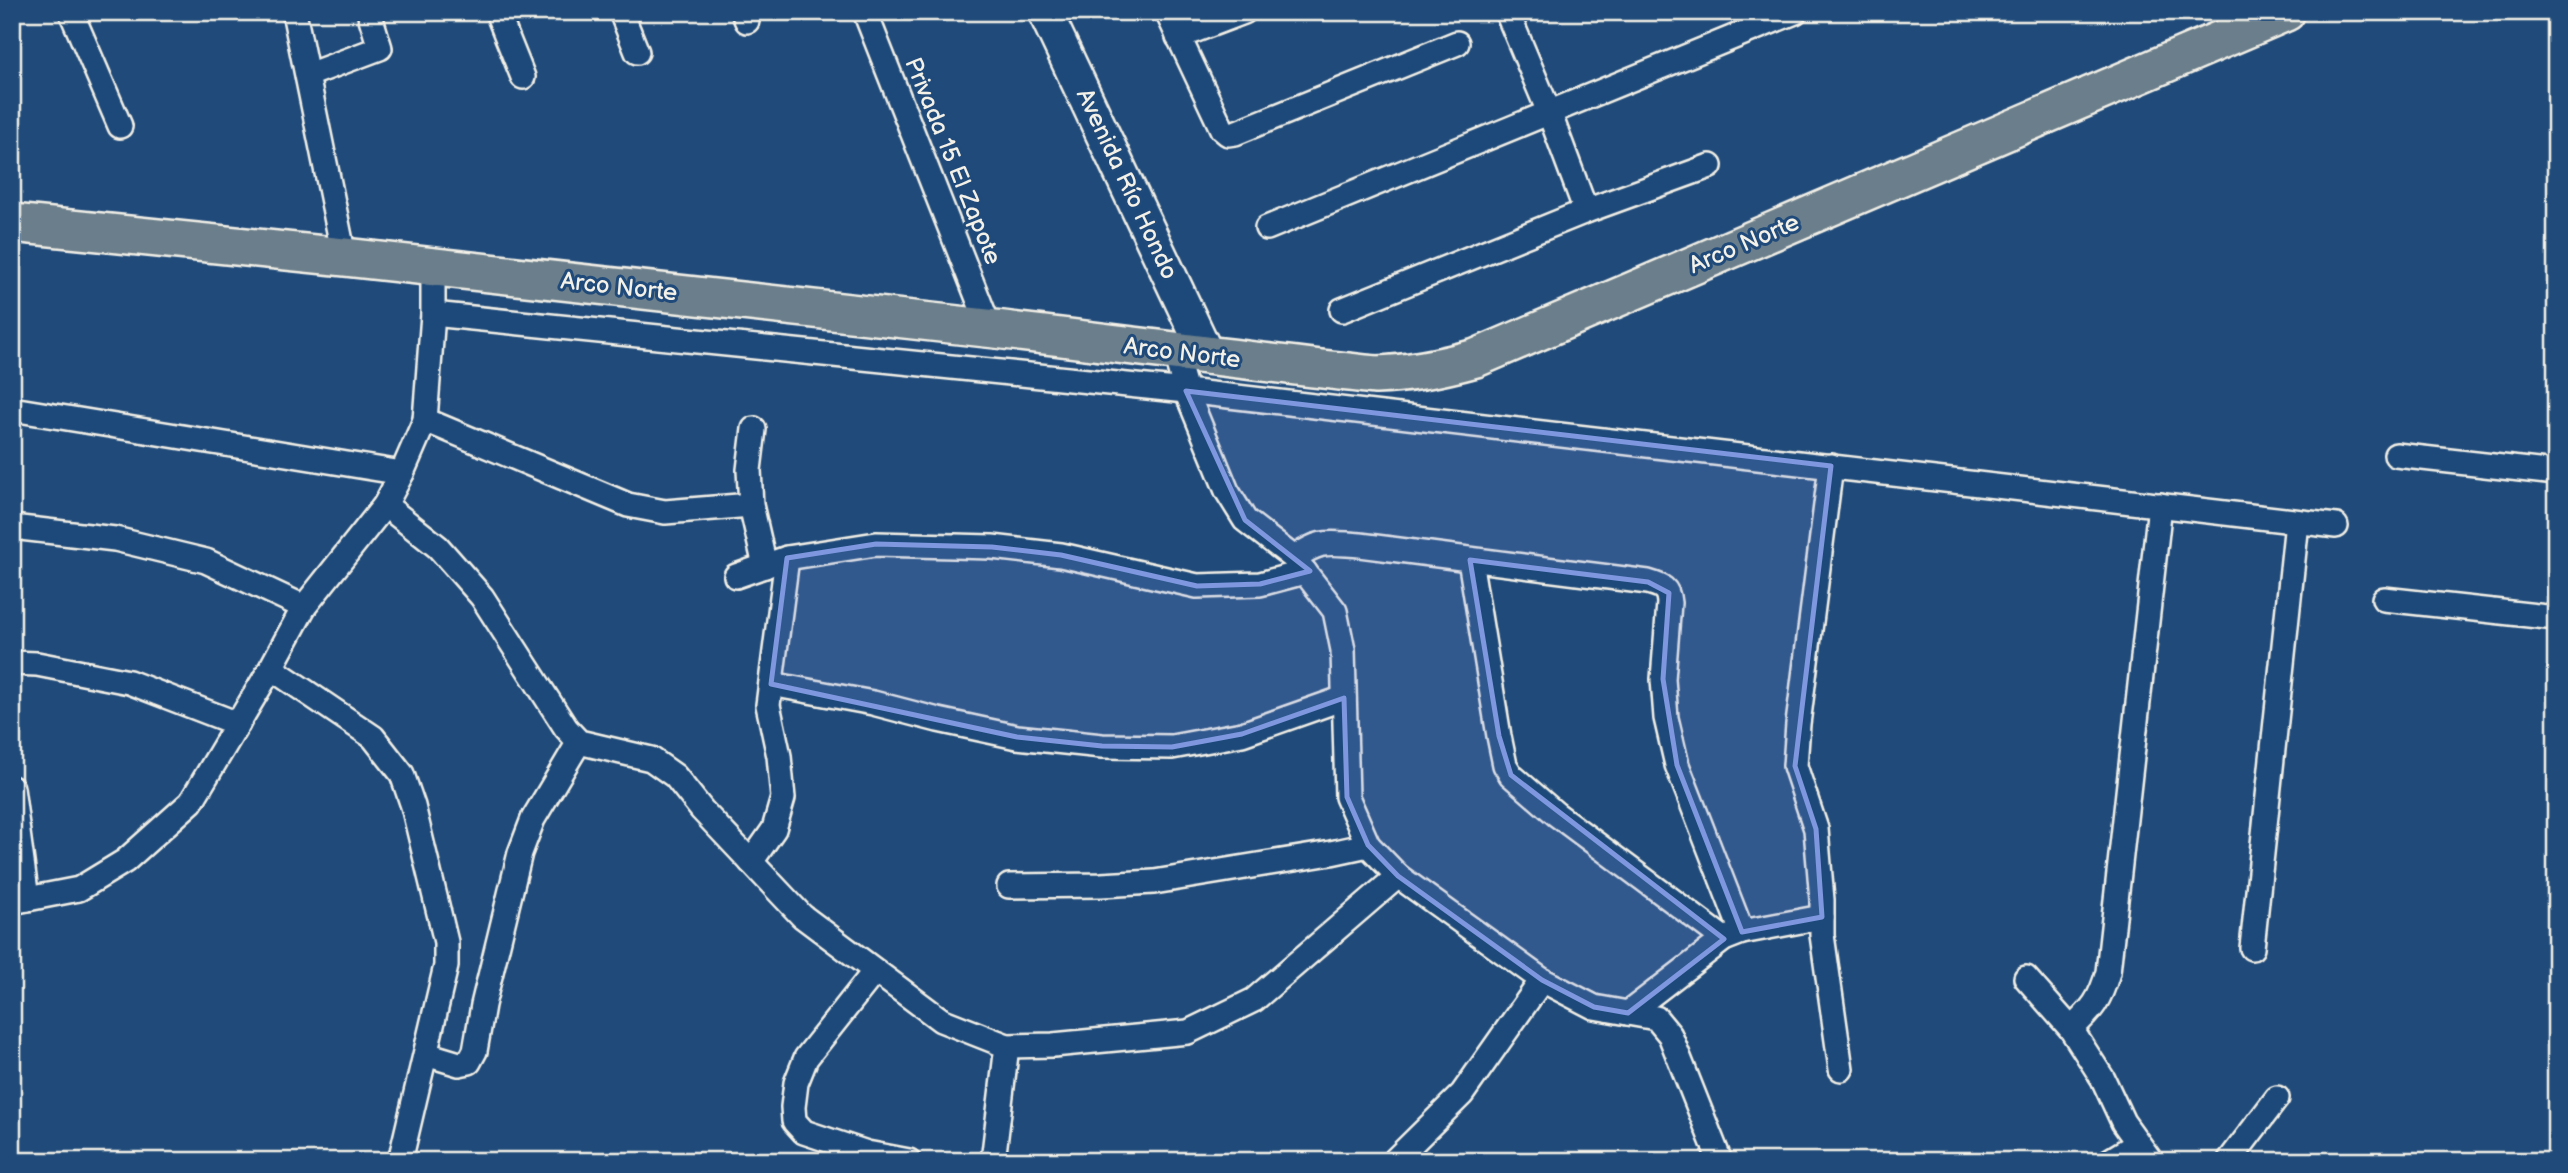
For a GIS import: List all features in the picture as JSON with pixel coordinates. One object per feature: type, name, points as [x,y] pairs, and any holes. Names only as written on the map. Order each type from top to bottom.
[{"type":"main road","name":"Avenida Río Hondo","points":[[1045,12],[1192,355]]},
{"type":"main road","name":"Arco Norte","points":[[12,223],[344,256],[1376,375],[1435,369],[1476,358],[2286,12]]},
{"type":"street","points":[[71,12],[120,126]]},
{"type":"street","points":[[294,12],[344,256]]},
{"type":"street","points":[[308,75],[380,48],[369,12]]},
{"type":"street","points":[[497,12],[523,78]]},
{"type":"street","points":[[621,12],[637,52]]},
{"type":"street","name":"Privada 15 El Zapote","points":[[865,12],[990,329]]},
{"type":"street","points":[[1167,12],[1222,129],[1228,134],[1457,43]]},
{"type":"street","points":[[1178,37],[1244,12]]},
{"type":"street","points":[[1507,12],[1549,112],[1586,211]]},
{"type":"street","points":[[1267,228],[1795,12]]},
{"type":"street","points":[[1342,310],[1586,211],[1710,166]]},
{"type":"street","points":[[12,788],[20,901],[79,889],[125,861],[191,802],[304,607],[384,505],[402,473],[425,420],[433,314],[433,266]]},
{"type":"street","points":[[433,314],[1186,391],[2336,526]]},
{"type":"street","points":[[1192,355],[1186,391],[1227,491],[1245,520],[1299,565],[1335,611],[1343,650],[1347,797],[1368,845],[1398,876],[1542,980],[1594,1007],[1656,1018],[1670,1035],[1720,1161]]},
{"type":"street","points":[[12,409],[402,473]]},
{"type":"street","points":[[425,420],[628,505],[665,512],[751,505]]},
{"type":"street","points":[[754,429],[749,470],[751,505],[765,566]]},
{"type":"street","points":[[2396,455],[2556,473]]},
{"type":"street","points":[[1831,466],[1795,766],[1816,829],[1827,984],[1841,1069]]},
{"type":"street","points":[[384,505],[438,548],[482,597],[566,728],[579,742],[651,760],[675,776],[702,810],[802,916],[941,1020],[1007,1046],[1053,1045],[1188,1032],[1254,1000],[1398,876]]},
{"type":"street","points":[[2071,1029],[2090,1012],[2101,996],[2108,971],[2160,505]]},
{"type":"street","points":[[2252,948],[2297,522]]},
{"type":"street","points":[[12,527],[115,539],[206,561],[304,607]]},
{"type":"street","points":[[736,576],[787,558],[876,544],[992,547],[1061,555],[1197,586],[1260,584],[1299,565],[1313,545],[1327,543],[1663,586],[1669,593],[1663,678],[1665,718],[1677,765],[1733,935]]},
{"type":"street","points":[[751,862],[774,829],[783,798],[779,756],[768,705],[787,558]]},
{"type":"street","points":[[1470,560],[1499,736],[1511,775],[1556,814],[1733,935]]},
{"type":"street","points":[[2384,599],[2556,618]]},
{"type":"street","points":[[12,663],[37,664],[129,682],[238,723]]},
{"type":"street","points":[[271,668],[373,737],[402,774],[413,806],[446,942],[446,967],[400,1161]]},
{"type":"street","points":[[771,684],[873,703],[1017,737],[1113,746],[1172,747],[1242,734],[1344,698]]},
{"type":"street","points":[[426,1054],[459,1064],[469,1062],[475,1051],[483,1005],[520,853],[533,819],[579,742]]},
{"type":"street","points":[[1009,886],[1154,882],[1368,845]]},
{"type":"street","points":[[1628,1013],[1733,935],[1822,917]]},
{"type":"street","points":[[875,971],[806,1058],[796,1083],[794,1121],[804,1132],[867,1153],[909,1161]]},
{"type":"street","points":[[2026,978],[2071,1029],[2103,1079],[2123,1122],[2144,1152],[2109,1161]]},
{"type":"street","points":[[1394,1161],[1462,1094],[1542,980]]},
{"type":"street","points":[[993,1161],[1007,1046]]},
{"type":"street","points":[[2229,1161],[2277,1098]]},
{"type":"highlighted area","points":[[1186,391],[1831,466],[1795,766],[1816,829],[1822,917],[1742,932],[1677,765],[1663,679],[1669,593],[1648,582],[1470,560],[1499,736],[1511,775],[1724,939],[1628,1013],[1594,1007],[1542,980],[1398,876],[1368,845],[1347,797],[1344,698],[1242,734],[1172,747],[1102,746],[1017,737],[771,684],[787,558],[876,544],[992,547],[1061,555],[1197,586],[1260,584],[1310,571],[1245,520]]}]
